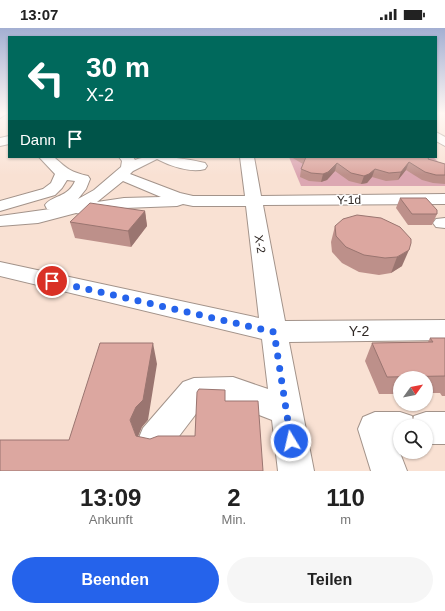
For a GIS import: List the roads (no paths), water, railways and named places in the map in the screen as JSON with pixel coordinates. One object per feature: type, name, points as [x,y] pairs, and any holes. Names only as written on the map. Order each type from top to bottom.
[{"type":"street","points":[[47,158],[63,173],[96,181],[105,189]]},
{"type":"street","points":[[57,214],[75,209],[87,203],[105,189],[125,167],[149,158]]},
{"type":"street","points":[[165,158],[176,162],[200,166]]},
{"type":"street","name":"X-2","points":[[247,158],[296,471]]},
{"type":"street","points":[[125,167],[144,182],[177,197],[193,201]]},
{"type":"street","points":[[0,206],[49,192],[57,185],[63,173]]},
{"type":"street","points":[[0,212],[20,212],[56,205],[76,193],[81,186],[83,179]]},
{"type":"street","name":"Y-1d","points":[[193,201],[445,199]]},
{"type":"street","points":[[0,221],[28,219],[124,203],[193,201]]},
{"type":"street","points":[[0,269],[274,332]]},
{"type":"street","name":"Y-2","points":[[274,332],[445,330]]},
{"type":"street","points":[[155,440],[194,392],[233,391],[286,410]]},
{"type":"street","points":[[387,428],[389,471]]},
{"type":"street","points":[[433,428],[445,428]]}]
